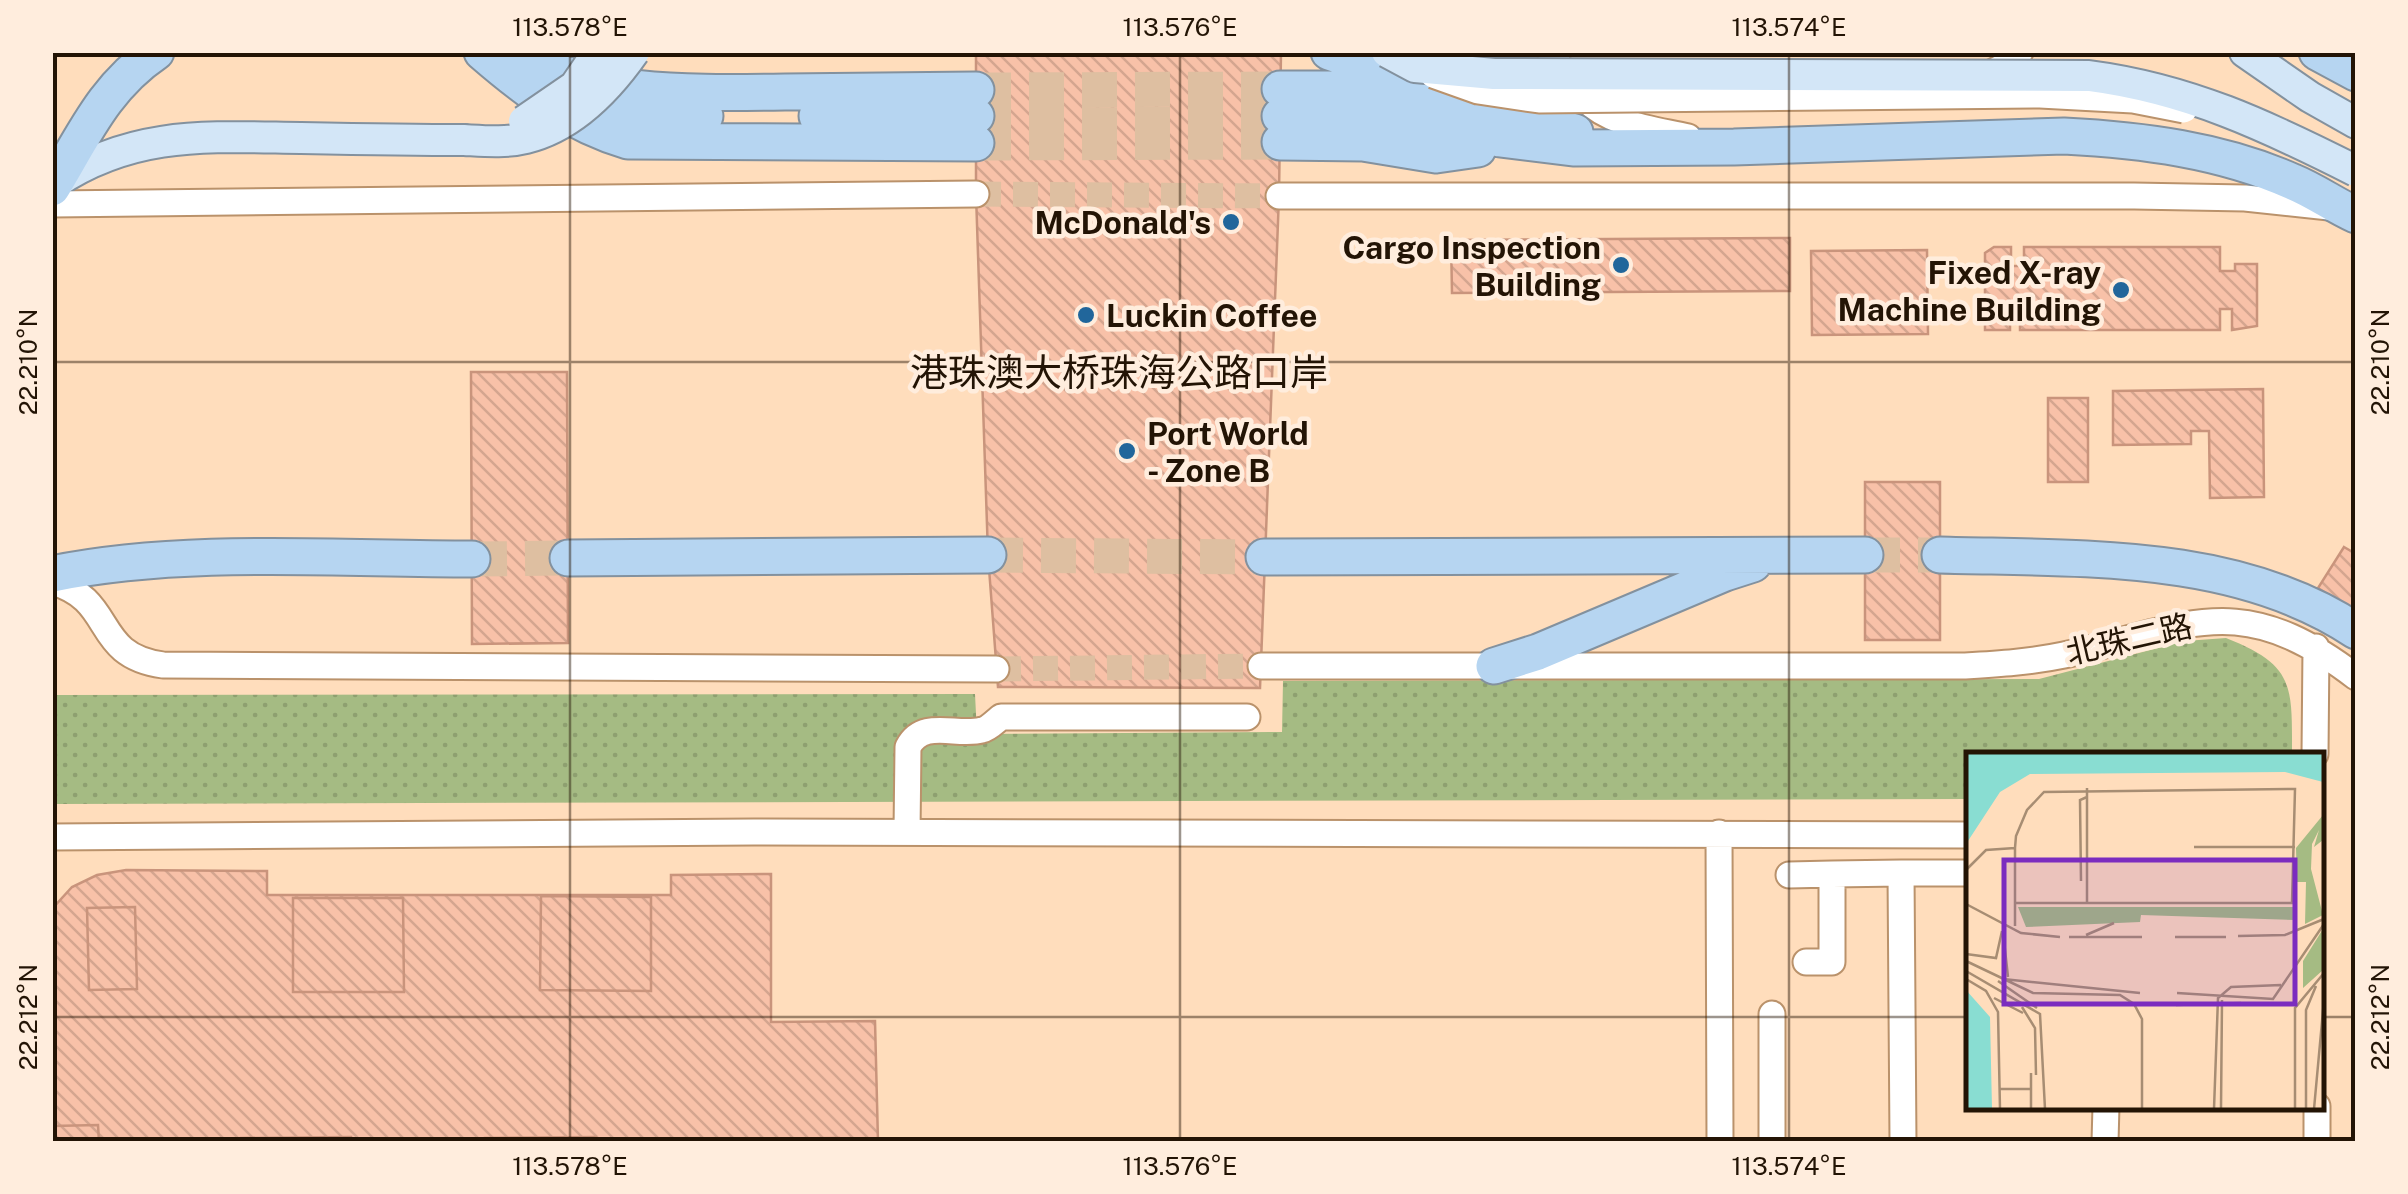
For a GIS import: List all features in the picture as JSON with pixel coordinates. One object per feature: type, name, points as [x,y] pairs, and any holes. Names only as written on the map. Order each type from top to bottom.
[{"type":"highway","points":[[53,186],[86,126],[116,84],[156,52]]},
{"type":"highway","points":[[482,52],[541,99],[592,130],[628,141],[977,116],[616,87],[523,60]]},
{"type":"highway","points":[[1329,52],[1577,140],[1615,148],[2064,136],[2114,139],[2298,168],[2353,200]]},
{"type":"highway","points":[[2317,52],[2356,73]]},
{"type":"highway","points":[[1409,60],[1577,140]]},
{"type":"highway","points":[[1577,140],[1478,148],[1439,143],[1368,117],[1280,116],[1360,89],[1382,94],[1470,131],[1532,144],[1577,140]]},
{"type":"highway","points":[[568,558],[988,555]]},
{"type":"highway","points":[[1494,666],[1538,652],[1724,573],[1792,555]]},
{"type":"highway","points":[[1264,556],[1865,555]]},
{"type":"highway","points":[[1940,555],[2078,559],[2227,576],[2302,600],[2356,631]]},
{"type":"highway","points":[[52,574],[136,562],[212,559],[472,558]]},
{"type":"main road","points":[[464,140],[505,130],[540,112],[574,86],[598,52]]},
{"type":"main road","points":[[53,186],[86,163],[108,154],[174,140],[526,138],[552,128],[583,108],[615,79],[634,52]]},
{"type":"main road","points":[[1387,52],[1409,60],[1494,74],[2088,76],[2163,89],[2228,110],[2356,172]]},
{"type":"main road","points":[[2245,52],[2310,97],[2356,122]]},
{"type":"street","points":[[1458,52],[1499,101]]},
{"type":"street","points":[[1550,52],[1584,98],[1600,112],[1651,129],[1734,146]]},
{"type":"street","points":[[1604,52],[1605,78],[1612,101],[1626,115],[1651,129]]},
{"type":"street","points":[[1928,94],[1979,79],[2006,65],[2020,52]]},
{"type":"street","points":[[2228,52],[2356,135]]},
{"type":"street","points":[[1409,60],[1478,90],[1538,100],[1928,94],[2133,100],[2253,131],[2298,168]]},
{"type":"street","points":[[53,186],[976,194]]},
{"type":"street","points":[[1279,196],[2134,196],[2353,200]]},
{"type":"street","points":[[52,582],[86,598],[97,609],[120,649],[132,658],[163,665],[996,668]]},
{"type":"street","name":"北珠二路","points":[[1260,666],[1964,666],[2060,656],[2168,627],[2218,621],[2268,627],[2316,647],[2356,676]]},
{"type":"street","points":[[2316,647],[2316,752]]},
{"type":"street","points":[[906,832],[908,747],[917,735],[925,732],[984,730],[1002,717],[1247,717]]},
{"type":"street","points":[[52,837],[906,832],[1966,835]]},
{"type":"street","points":[[1719,832],[1720,1142]]},
{"type":"street","points":[[1788,875],[1966,873]]},
{"type":"street","points":[[1806,962],[1832,962],[1832,874]]},
{"type":"street","points":[[1901,874],[1903,1142]]},
{"type":"street","points":[[1772,1014],[1772,1142]]},
{"type":"street","points":[[2106,1109],[2106,1142]]},
{"type":"street","points":[[2317,1109],[2317,1142]]},
{"type":"green space","points":[[2226,638],[2249,648],[2277,669],[2289,695],[2292,752],[1966,752],[1966,799],[53,804],[52,695],[975,694],[977,734],[1282,732],[1283,681],[2039,679],[2185,641]]},
{"type":"building","name":"Port World - Zone B","points":[[976,52],[1281,52],[1260,688],[998,687],[988,555],[976,194]]},
{"type":"building","name":"Cargo Inspection Building","points":[[1790,238],[1790,291],[1452,293],[1451,240]]},
{"type":"building","name":"Fixed X-ray Machine Building","points":[[1994,247],[2011,247],[2011,266],[2024,266],[2024,247],[2220,247],[2220,271],[2235,271],[2235,264],[2257,264],[2257,326],[2232,330],[2232,309],[2220,309],[2220,330],[2020,330],[2020,309],[2010,309],[2010,330],[1985,330],[1985,253]]},
{"type":"building","points":[[1927,250],[1928,334],[1812,335],[1811,251]]},
{"type":"building","points":[[471,372],[567,372],[568,643],[472,644]]},
{"type":"building","points":[[2263,389],[2264,497],[2210,498],[2209,431],[2191,431],[2191,444],[2113,445],[2113,391]]},
{"type":"building","points":[[2048,398],[2088,398],[2088,482],[2048,482]]},
{"type":"building","points":[[1865,482],[1940,482],[1940,640],[1865,640]]},
{"type":"building","points":[[2344,547],[2356,554],[2356,612],[2318,588]]},
{"type":"building","points":[[126,870],[267,871],[267,895],[671,895],[671,875],[771,874],[771,1022],[875,1021],[878,1142],[52,1142],[52,909],[72,887],[97,875]]},
{"type":"building","points":[[541,896],[651,897],[651,991],[540,990]]},
{"type":"building","points":[[293,898],[403,898],[404,992],[293,992]]},
{"type":"building","points":[[135,907],[137,989],[89,990],[87,908]]},
{"type":"building","points":[[98,1125],[99,1142],[52,1142],[52,1126]]},
{"type":"building","points":[[351,1137],[351,1142],[241,1142],[241,1138]]},
{"type":"building","points":[[596,1137],[596,1142],[485,1142],[485,1138]]},
{"type":"building","points":[[839,1138],[840,1142],[729,1142],[729,1139]]},
{"type":"tunnel","points":[[976,90],[1280,89]]},
{"type":"tunnel","points":[[976,116],[1280,116]]},
{"type":"tunnel","points":[[976,143],[1280,142]]},
{"type":"tunnel","points":[[976,194],[1279,196]]},
{"type":"tunnel","points":[[988,555],[1264,557]]},
{"type":"tunnel","points":[[1865,555],[1940,555]]},
{"type":"tunnel","points":[[472,559],[568,558]]},
{"type":"tunnel","points":[[996,669],[1261,666]]},
{"type":"place","name":"McDonald's","points":[[1231,222]]},
{"type":"place","name":"Cargo Inspection Building","points":[[1621,265]]},
{"type":"place","name":"Fixed X-ray Machine Building","points":[[2121,290]]},
{"type":"place","name":"Luckin Coffee","points":[[1086,315]]},
{"type":"place","name":"Port World - Zone B","points":[[1127,451]]},
{"type":"district","name":"港珠澳大桥珠海公路口岸","points":[[1119,372]]}]
